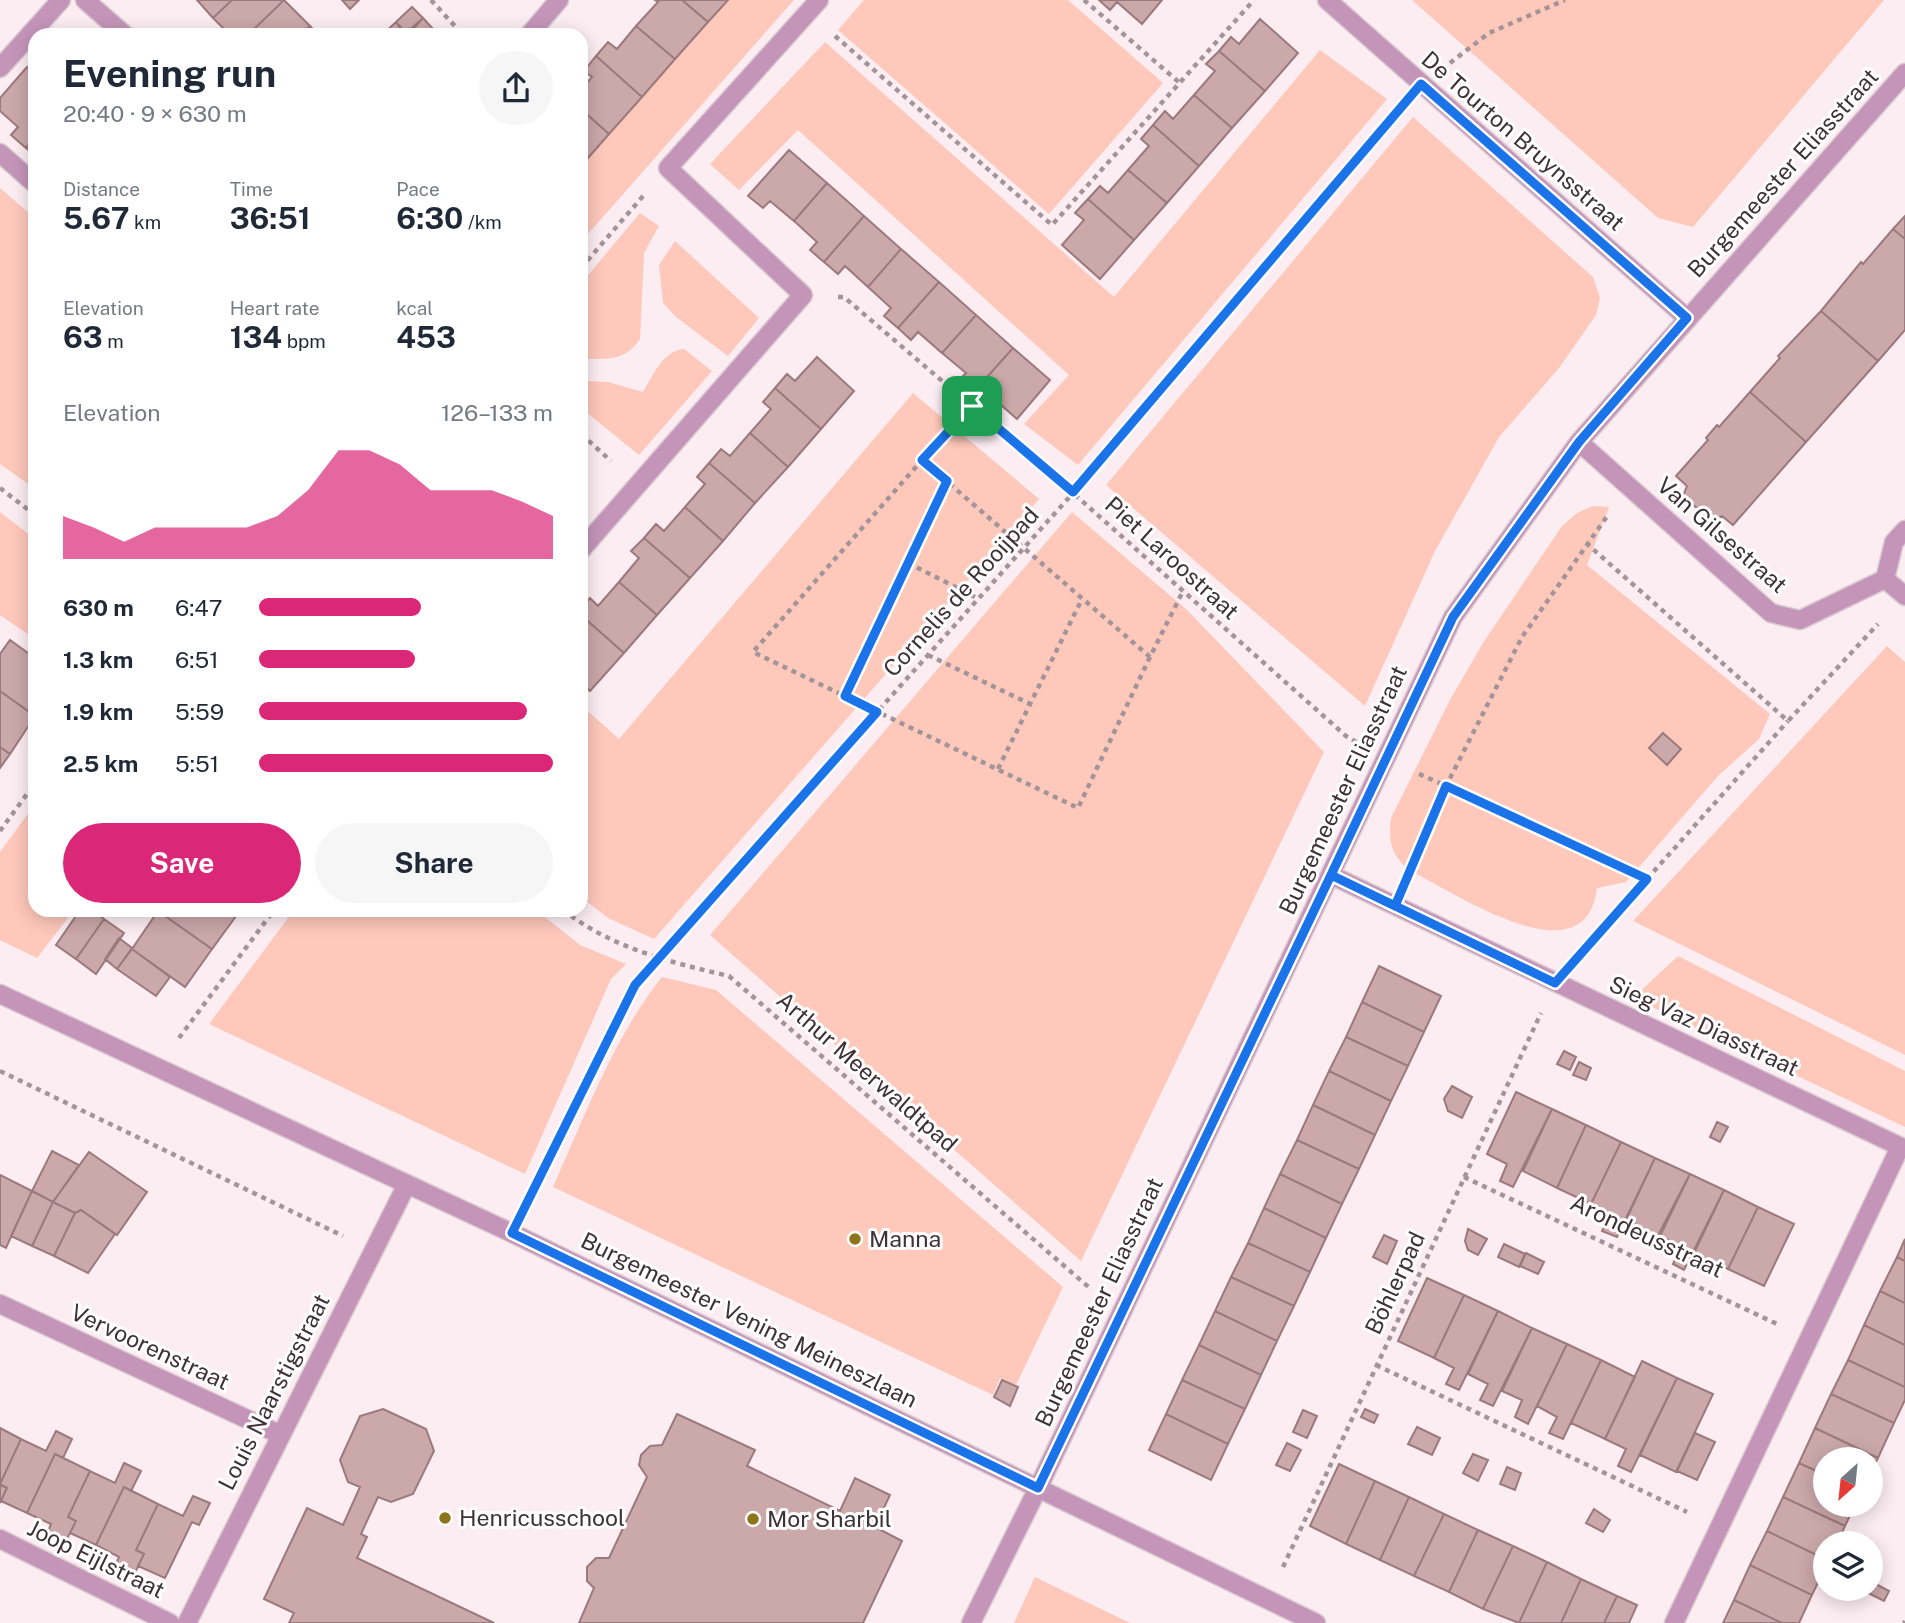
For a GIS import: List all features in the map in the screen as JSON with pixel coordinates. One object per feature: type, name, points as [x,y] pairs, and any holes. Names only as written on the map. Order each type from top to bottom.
[{"type":"street","points":[[36,28],[61,0]]},
{"type":"street","points":[[85,0],[117,28]]},
{"type":"street","points":[[534,28],[559,0]]},
{"type":"street","name":"De Tourton Bruynsstraat","points":[[1327,0],[1687,318]]},
{"type":"street","points":[[588,542],[803,295],[668,169],[813,6]]},
{"type":"street","points":[[0,68],[28,37]]},
{"type":"street","name":"Burgemeester Eliasstraat","points":[[971,1623],[1453,617],[1579,442],[1905,73]]},
{"type":"street","points":[[0,153],[28,178]]},
{"type":"street","name":"Van Gilsestraat","points":[[1579,442],[1771,613],[1800,620],[1885,579]]},
{"type":"street","points":[[1905,530],[1894,542],[1885,579],[1905,596]]},
{"type":"street","name":"Sieg Vaz Diasstraat","points":[[1331,875],[1903,1148]]},
{"type":"street","name":"Burgemeester Vening Meineszlaan","points":[[0,994],[512,1233],[1316,1623]]},
{"type":"street","points":[[1674,1623],[1903,1148]]},
{"type":"street","name":"Louis Naarstigstraat","points":[[187,1623],[279,1434],[407,1184]]},
{"type":"street","name":"Vervoorenstraat","points":[[0,1304],[279,1434]]},
{"type":"street","name":"Joop Eijlstraat","points":[[0,1539],[170,1623]]},
{"type":"path","points":[[430,0],[456,28]]},
{"type":"path","points":[[1084,0],[1181,84]]},
{"type":"path","points":[[813,6],[1052,225],[1254,0]]},
{"type":"path","name":"Cornelis de Rooijpad","points":[[512,1233],[635,985],[656,959],[1073,492],[1421,84],[1489,33],[1565,0]]},
{"type":"path","points":[[588,260],[668,169]]},
{"type":"path","name":"Piet Laroostraat","points":[[803,295],[844,297],[1073,492],[1346,736],[1384,758]]},
{"type":"path","points":[[972,406],[753,652],[1078,808],[1183,591]]},
{"type":"path","points":[[922,460],[1150,657]]},
{"type":"path","points":[[845,696],[947,481]]},
{"type":"path","points":[[0,488],[28,510]]},
{"type":"path","points":[[1395,906],[1446,786],[1522,637],[1586,543]]},
{"type":"path","points":[[908,563],[979,599]]},
{"type":"path","points":[[998,769],[1082,599]]},
{"type":"path","points":[[928,655],[1030,704]]},
{"type":"path","name":"Böhlerpad","points":[[1268,1600],[1555,983],[1788,721]]},
{"type":"path","points":[[1446,786],[1647,879]]},
{"type":"path","points":[[0,831],[28,793]]},
{"type":"path","points":[[157,1067],[269,917]]},
{"type":"path","name":"Arthur Meerwaldtpad","points":[[572,917],[590,930],[656,959],[729,976],[1119,1313]]},
{"type":"path","points":[[0,1071],[373,1250]]},
{"type":"path","name":"Arondeusstraat","points":[[1464,1177],[1810,1339]]},
{"type":"path","points":[[1376,1365],[1720,1527]]},
{"type":"shaded area","points":[[728,0],[794,0],[588,234],[588,158]]},
{"type":"shaded area","points":[[864,0],[1068,0],[1163,83],[1049,214],[838,30]]},
{"type":"shaded area","points":[[1412,0],[1884,0],[1693,227],[1658,218]]},
{"type":"shaded area","points":[[825,42],[1114,297],[1320,50],[1387,99],[1078,465],[1024,424],[1069,375],[798,130],[739,190],[710,164]]},
{"type":"shaded area","points":[[1413,117],[1593,277],[1600,298],[1596,315],[1559,368],[1499,437],[1435,551],[1365,706],[1106,485]]},
{"type":"shaded area","points":[[0,188],[28,212],[28,484],[0,464]]},
{"type":"shaded area","points":[[640,213],[659,226],[644,253],[640,339],[623,355],[588,359],[588,275]]},
{"type":"shaded area","points":[[675,241],[759,318],[728,356],[676,317],[663,303],[659,265]]},
{"type":"shaded area","points":[[684,349],[712,371],[639,455],[588,414],[588,381],[608,382],[643,392],[664,359],[677,350]]},
{"type":"shaded area","points":[[913,393],[1039,499],[654,939],[608,918],[588,902],[588,711],[619,739]]},
{"type":"shaded area","points":[[1593,506],[1609,507],[1587,565],[1770,714],[1759,739],[1718,776],[1626,882],[1597,888],[1588,915],[1569,928],[1545,930],[1516,923],[1486,911],[1404,866],[1392,848],[1391,818],[1451,698],[1483,643],[1562,526],[1577,513]]},
{"type":"shaded area","points":[[0,512],[28,534],[28,634],[0,615]]},
{"type":"shaded area","points":[[1072,512],[1187,610],[1324,752],[1081,1261],[710,935]]},
{"type":"shaded area","points":[[1887,646],[1905,662],[1905,1055],[1633,921]]},
{"type":"shaded area","points":[[28,814],[28,917],[69,917],[37,958],[0,940],[0,852]]},
{"type":"shaded area","points":[[289,917],[545,917],[580,945],[626,964],[611,979],[525,1174],[209,1024]]},
{"type":"shaded area","points":[[1678,956],[1905,1071],[1905,1127],[1633,998]]},
{"type":"shaded area","points":[[662,977],[716,990],[1063,1287],[1016,1385],[1000,1378],[993,1395],[553,1187],[615,1051]]},
{"type":"shaded area","points":[[1035,1577],[1130,1623],[1014,1623]]},
{"type":"building","points":[[197,0],[232,0],[213,18]]},
{"type":"building","points":[[232,0],[284,0],[255,28],[223,28],[213,18]]},
{"type":"building","points":[[284,0],[310,26],[308,28],[255,28]]},
{"type":"building","points":[[342,0],[359,0],[350,9]]},
{"type":"building","points":[[655,0],[682,0],[708,22],[675,59],[636,26],[658,2]]},
{"type":"building","points":[[682,0],[728,0],[708,22]]},
{"type":"building","points":[[1099,0],[1162,0],[1142,24],[1117,2],[1110,10]]},
{"type":"building","points":[[412,7],[423,18],[412,28],[401,28],[396,22]]},
{"type":"building","points":[[423,18],[432,28],[414,28]]},
{"type":"building","points":[[1260,19],[1298,53],[1265,91],[1219,51],[1231,37],[1239,44]]},
{"type":"building","points":[[396,22],[400,28],[390,28]]},
{"type":"building","points":[[636,26],[675,59],[642,97],[596,56],[608,42],[617,49]]},
{"type":"building","points":[[1219,51],[1265,91],[1232,128],[1194,95],[1215,71],[1206,64]]},
{"type":"building","points":[[596,56],[642,97],[609,134],[588,115],[588,82],[592,77],[588,74],[588,66]]},
{"type":"building","points":[[28,68],[26,148],[11,135],[18,127],[0,111],[0,98]]},
{"type":"building","points":[[1194,95],[1232,128],[1199,166],[1153,125],[1165,111],[1173,119]]},
{"type":"building","points":[[588,115],[609,134],[588,158]]},
{"type":"building","points":[[1153,125],[1199,166],[1167,203],[1128,170],[1149,146],[1141,139]]},
{"type":"building","points":[[789,150],[827,183],[794,221],[770,201],[763,208],[748,196]]},
{"type":"building","points":[[1128,170],[1167,203],[1134,240],[1088,199],[1100,186],[1108,193]]},
{"type":"building","points":[[827,183],[864,216],[824,262],[810,250],[817,242],[794,221]]},
{"type":"building","points":[[1088,199],[1134,240],[1100,279],[1062,245],[1084,220],[1075,213]]},
{"type":"building","points":[[864,216],[901,249],[868,287],[845,266],[838,274],[824,262]]},
{"type":"building","points":[[1905,216],[1905,239],[1893,229]]},
{"type":"building","points":[[1893,229],[1905,239],[1905,330],[1878,361],[1821,311],[1861,262],[1863,264]]},
{"type":"building","points":[[901,249],[939,282],[898,328],[884,316],[891,308],[868,287]]},
{"type":"building","points":[[939,282],[976,315],[942,353],[918,332],[911,340],[898,328]]},
{"type":"building","points":[[1821,311],[1878,361],[1806,442],[1750,392],[1780,358],[1778,356]]},
{"type":"building","points":[[976,315],[1013,348],[972,394],[958,381],[966,373],[942,353]]},
{"type":"building","points":[[1013,348],[1050,380],[1017,419],[993,398],[986,406],[972,394]]},
{"type":"building","points":[[817,357],[854,391],[821,429],[775,388],[787,374],[795,381]]},
{"type":"building","points":[[775,388],[821,429],[788,467],[750,433],[771,409],[763,402]]},
{"type":"building","points":[[1750,392],[1806,442],[1733,525],[1722,516],[1713,522],[1683,496],[1687,486],[1676,476],[1708,440],[1706,438],[1717,425],[1719,427]]},
{"type":"building","points":[[750,433],[788,467],[755,503],[709,463],[721,449],[730,456]]},
{"type":"building","points":[[709,463],[755,503],[723,541],[685,507],[705,484],[697,477]]},
{"type":"building","points":[[685,507],[723,541],[690,578],[644,538],[656,524],[664,531]]},
{"type":"building","points":[[644,538],[690,578],[657,615],[619,582],[639,558],[631,551]]},
{"type":"building","points":[[619,582],[657,615],[624,653],[588,621],[588,600],[590,598],[598,606]]},
{"type":"building","points":[[588,621],[624,653],[590,691],[588,689]]},
{"type":"building","points":[[10,640],[28,653],[28,711],[0,691],[0,654]]},
{"type":"building","points":[[0,691],[28,711],[28,727],[10,754],[0,747]]},
{"type":"building","points":[[1663,733],[1681,749],[1667,765],[1649,748]]},
{"type":"building","points":[[0,747],[10,754],[0,768]]},
{"type":"building","points":[[75,917],[104,919],[76,959],[56,945]]},
{"type":"building","points":[[154,917],[167,917],[212,949],[185,987],[132,949]]},
{"type":"building","points":[[167,917],[235,917],[212,949]]},
{"type":"building","points":[[104,919],[124,933],[96,974],[76,959]]},
{"type":"building","points":[[119,938],[132,948],[117,969],[105,959]]},
{"type":"building","points":[[132,949],[170,977],[156,996],[117,969]]},
{"type":"building","points":[[1379,966],[1441,996],[1424,1032],[1362,1002]]},
{"type":"building","points":[[1362,1002],[1424,1032],[1408,1066],[1346,1037]]},
{"type":"building","points":[[1346,1037],[1408,1066],[1391,1101],[1329,1071]]},
{"type":"building","points":[[1564,1051],[1576,1057],[1570,1070],[1557,1064]]},
{"type":"building","points":[[1579,1062],[1591,1068],[1586,1080],[1573,1075]]},
{"type":"building","points":[[1329,1071],[1391,1101],[1375,1135],[1313,1105]]},
{"type":"building","points":[[1452,1086],[1472,1097],[1462,1118],[1448,1111],[1444,1099]]},
{"type":"building","points":[[1516,1092],[1552,1109],[1513,1187],[1500,1181],[1507,1164],[1487,1154]]},
{"type":"building","points":[[1313,1105],[1375,1135],[1359,1169],[1297,1140]]},
{"type":"building","points":[[1552,1109],[1586,1125],[1557,1188],[1523,1171]]},
{"type":"building","points":[[1717,1122],[1728,1127],[1720,1142],[1710,1137]]},
{"type":"building","points":[[1586,1125],[1621,1142],[1591,1204],[1557,1188]]},
{"type":"building","points":[[1297,1140],[1359,1169],[1342,1204],[1280,1174]]},
{"type":"building","points":[[1621,1142],[1655,1158],[1617,1237],[1602,1231],[1611,1214],[1591,1204]]},
{"type":"building","points":[[52,1151],[79,1165],[53,1202],[32,1191]]},
{"type":"building","points":[[89,1152],[147,1192],[117,1235],[81,1210],[75,1213],[53,1202]]},
{"type":"building","points":[[1655,1158],[1690,1174],[1652,1247],[1644,1243],[1649,1232],[1626,1220]]},
{"type":"building","points":[[1280,1174],[1342,1204],[1326,1238],[1264,1208]]},
{"type":"building","points":[[1690,1174],[1724,1190],[1684,1270],[1673,1264],[1681,1246],[1660,1236]]},
{"type":"building","points":[[0,1175],[32,1191],[6,1248],[0,1245]]},
{"type":"building","points":[[1724,1190],[1758,1207],[1728,1269],[1694,1253]]},
{"type":"building","points":[[32,1191],[53,1202],[32,1246],[11,1236]]},
{"type":"building","points":[[53,1202],[75,1213],[54,1256],[32,1246]]},
{"type":"building","points":[[1758,1207],[1794,1224],[1764,1286],[1728,1269]]},
{"type":"building","points":[[1264,1208],[1326,1238],[1310,1272],[1248,1243]]},
{"type":"building","points":[[81,1210],[115,1234],[88,1273],[54,1256],[75,1213]]},
{"type":"building","points":[[1468,1229],[1487,1239],[1478,1255],[1468,1250],[1465,1241]]},
{"type":"building","points":[[1384,1235],[1397,1241],[1387,1264],[1373,1257]]},
{"type":"building","points":[[1905,1239],[1905,1261],[1897,1257]]},
{"type":"building","points":[[1248,1243],[1310,1272],[1294,1306],[1231,1277]]},
{"type":"building","points":[[1504,1244],[1525,1254],[1519,1267],[1498,1257]]},
{"type":"building","points":[[1526,1253],[1544,1262],[1538,1274],[1520,1266]]},
{"type":"building","points":[[1897,1257],[1905,1261],[1905,1303],[1880,1291]]},
{"type":"building","points":[[1231,1277],[1294,1306],[1277,1341],[1215,1311]]},
{"type":"building","points":[[1427,1278],[1464,1295],[1434,1358],[1398,1341]]},
{"type":"building","points":[[1880,1291],[1905,1303],[1905,1345],[1864,1325]]},
{"type":"building","points":[[1464,1295],[1498,1311],[1459,1390],[1446,1384],[1454,1368],[1434,1358]]},
{"type":"building","points":[[1215,1311],[1277,1341],[1261,1375],[1199,1345]]},
{"type":"building","points":[[1498,1311],[1532,1328],[1493,1406],[1480,1400],[1488,1384],[1468,1374]]},
{"type":"building","points":[[1864,1325],[1905,1345],[1905,1387],[1848,1360]]},
{"type":"building","points":[[1532,1328],[1567,1344],[1528,1424],[1515,1417],[1522,1400],[1502,1391]]},
{"type":"building","points":[[1567,1344],[1601,1360],[1563,1439],[1549,1433],[1557,1417],[1537,1406]]},
{"type":"building","points":[[1199,1345],[1261,1375],[1245,1409],[1182,1380]]},
{"type":"building","points":[[1601,1360],[1635,1377],[1605,1439],[1571,1423]]},
{"type":"building","points":[[1848,1360],[1905,1387],[1905,1400],[1894,1423],[1831,1394]]},
{"type":"building","points":[[1642,1361],[1677,1378],[1631,1472],[1618,1466],[1626,1449],[1605,1439]]},
{"type":"building","points":[[1677,1378],[1713,1394],[1676,1472],[1640,1455]]},
{"type":"building","points":[[1002,1380],[1018,1387],[1010,1406],[994,1397]]},
{"type":"building","points":[[1182,1380],[1245,1409],[1228,1444],[1166,1414]]},
{"type":"building","points":[[1831,1394],[1894,1423],[1883,1447],[1855,1447],[1815,1428]]},
{"type":"building","points":[[383,1409],[426,1429],[434,1451],[413,1494],[391,1502],[378,1497],[361,1534],[367,1537],[357,1558],[494,1623],[289,1623],[294,1613],[264,1599],[307,1508],[343,1525],[360,1487],[348,1482],[340,1460],[360,1416]]},
{"type":"building","points":[[1365,1409],[1378,1415],[1374,1423],[1361,1417]]},
{"type":"building","points":[[1303,1410],[1317,1416],[1307,1438],[1293,1432]]},
{"type":"building","name":"Mor Sharbil","points":[[677,1414],[755,1450],[747,1466],[840,1511],[855,1478],[890,1495],[875,1527],[902,1541],[863,1623],[579,1623],[594,1588],[587,1581],[587,1567],[596,1558],[609,1558],[647,1477],[639,1465],[641,1455],[650,1446],[662,1445]]},
{"type":"building","points":[[1166,1414],[1228,1444],[1211,1480],[1149,1450]]},
{"type":"building","points":[[1417,1427],[1440,1438],[1432,1455],[1408,1444]]},
{"type":"building","points":[[0,1428],[21,1439],[0,1484]]},
{"type":"building","points":[[1815,1428],[1855,1447],[1813,1447],[1813,1469],[1799,1463]]},
{"type":"building","points":[[56,1431],[72,1439],[63,1458],[55,1454],[27,1513],[1,1501],[7,1488],[0,1484],[21,1439],[46,1451]]},
{"type":"building","points":[[1695,1433],[1715,1442],[1697,1480],[1677,1471]]},
{"type":"building","points":[[1287,1443],[1301,1450],[1290,1471],[1276,1465]]},
{"type":"building","points":[[55,1454],[90,1471],[68,1517],[76,1521],[65,1543],[47,1534],[51,1524],[27,1513]]},
{"type":"building","points":[[1473,1454],[1488,1460],[1478,1481],[1463,1473]]},
{"type":"building","points":[[124,1463],[141,1471],[131,1491],[124,1487],[96,1545],[70,1533],[76,1521],[68,1517],[90,1471],[115,1483]]},
{"type":"building","points":[[1799,1463],[1813,1469],[1813,1511],[1783,1497]]},
{"type":"building","points":[[1339,1464],[1375,1481],[1346,1544],[1310,1526]]},
{"type":"building","points":[[1507,1467],[1521,1473],[1515,1490],[1500,1484]]},
{"type":"building","points":[[1375,1481],[1409,1497],[1380,1560],[1346,1544]]},
{"type":"building","points":[[0,1485],[7,1488],[0,1503]]},
{"type":"building","points":[[124,1487],[158,1504],[136,1550],[144,1554],[134,1575],[115,1566],[119,1557],[96,1545]]},
{"type":"building","points":[[193,1496],[210,1503],[199,1525],[192,1522],[165,1578],[138,1566],[144,1554],[136,1550],[158,1504],[183,1516]]},
{"type":"building","points":[[1409,1497],[1444,1514],[1414,1576],[1380,1560]]},
{"type":"building","points":[[1783,1497],[1813,1511],[1813,1517],[1826,1517],[1845,1526],[1843,1531],[1813,1531],[1813,1553],[1767,1531]]},
{"type":"building","points":[[1594,1509],[1610,1520],[1603,1532],[1586,1523]]},
{"type":"building","points":[[1444,1514],[1478,1530],[1449,1592],[1414,1576]]},
{"type":"building","points":[[1826,1517],[1849,1517],[1845,1526]]},
{"type":"building","points":[[1478,1530],[1513,1546],[1483,1609],[1449,1592]]},
{"type":"building","points":[[1767,1531],[1813,1553],[1813,1593],[1812,1595],[1750,1565]]},
{"type":"building","points":[[1513,1546],[1547,1562],[1519,1623],[1483,1609]]},
{"type":"building","points":[[1547,1562],[1581,1579],[1561,1623],[1519,1623]]},
{"type":"building","points":[[1750,1565],[1812,1595],[1799,1623],[1782,1623],[1734,1600]]},
{"type":"building","points":[[1581,1579],[1617,1596],[1604,1623],[1561,1623]]},
{"type":"building","points":[[1883,1588],[1889,1591],[1883,1600]]},
{"type":"building","points":[[1617,1596],[1637,1605],[1629,1623],[1604,1623]]},
{"type":"building","points":[[1734,1600],[1782,1623],[1723,1623]]},
{"type":"place","name":"Manna","points":[[855,1239]]},
{"type":"place","name":"Henricusschool","points":[[445,1518]]},
{"type":"place","name":"Mor Sharbil","points":[[753,1519]]},
{"type":"route","points":[[972,406],[922,460],[947,481],[845,696],[877,712],[635,985],[512,1233],[1038,1488],[1119,1313],[1331,875],[1395,906],[1555,983],[1647,879],[1446,786],[1395,906],[1331,875],[1384,758],[1453,617],[1579,442],[1687,318],[1421,84],[1073,492],[972,406]]}]
